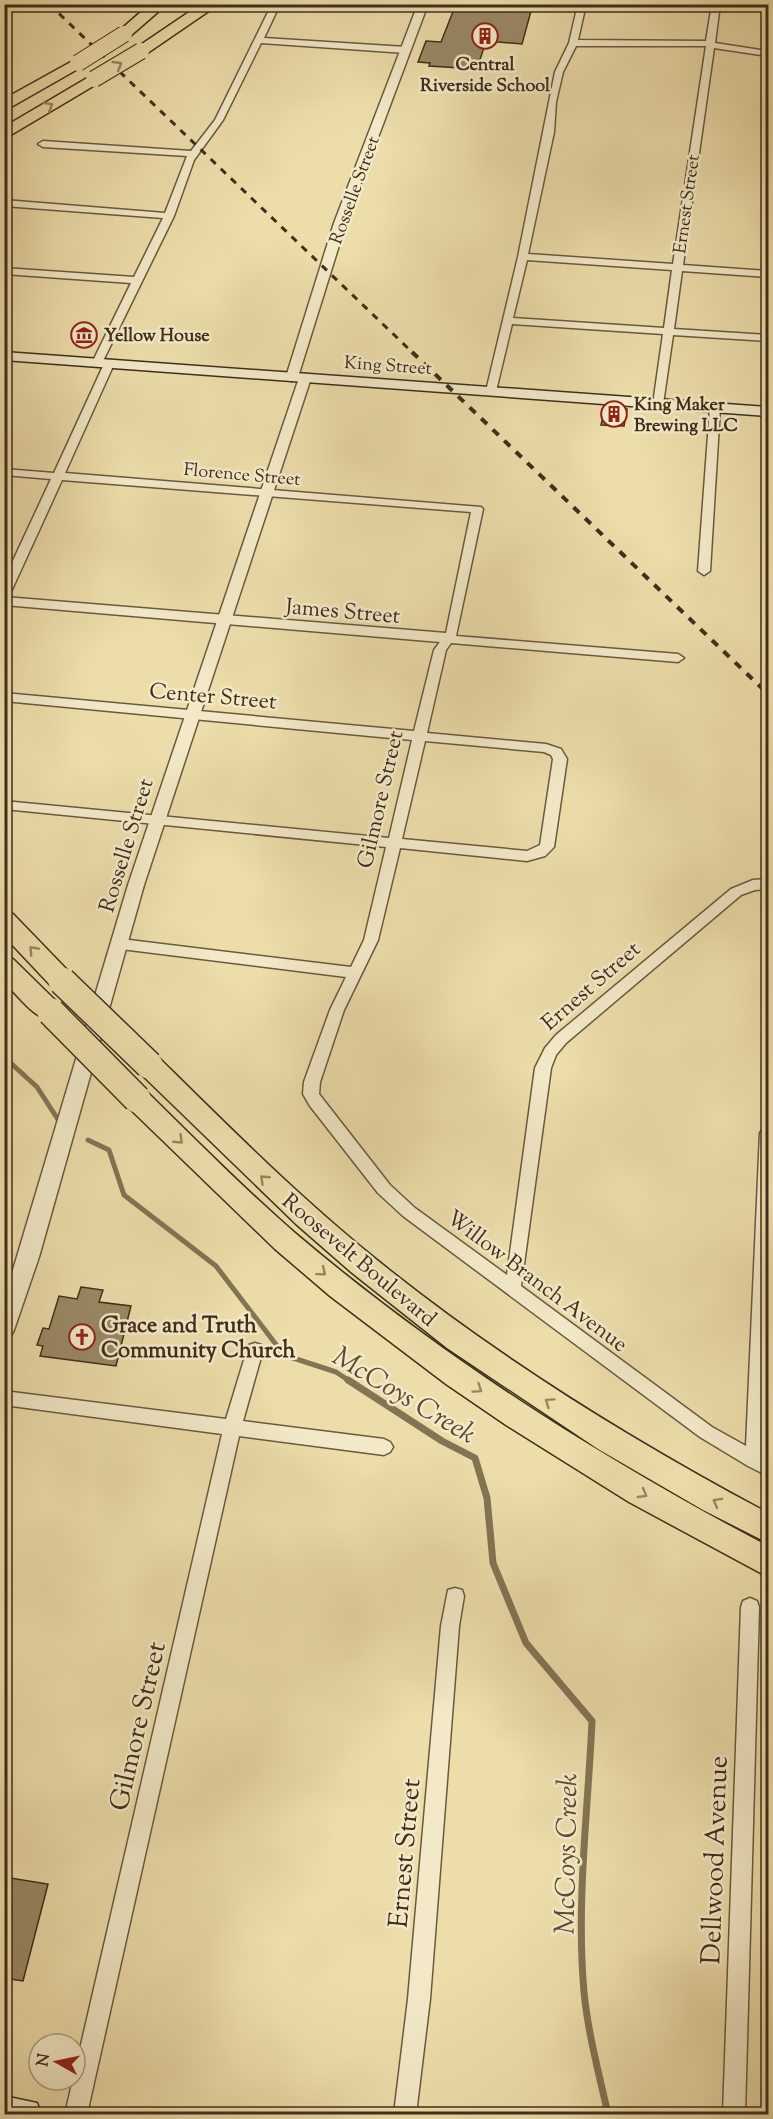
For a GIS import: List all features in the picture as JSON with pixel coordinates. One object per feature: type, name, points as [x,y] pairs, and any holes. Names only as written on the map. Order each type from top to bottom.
[{"type":"highway","points":[[123,34],[152,4]]},
{"type":"highway","points":[[4,106],[123,34],[160,4]]},
{"type":"highway","points":[[141,51],[196,4]]},
{"type":"highway","points":[[4,134],[141,51],[212,4]]},
{"type":"highway","name":"Roosevelt Boulevard","points":[[4,920],[62,981],[299,1211],[426,1315],[569,1416],[768,1529]]},
{"type":"highway","name":"Roosevelt Boulevard","points":[[4,966],[283,1240],[403,1336],[547,1436],[633,1488],[768,1562]]},
{"type":"main road","name":"King Street","points":[[4,356],[768,412]]},
{"type":"main road","points":[[4,2111],[26,2115]]},
{"type":"street","points":[[4,594],[59,477],[103,363],[138,280],[169,216],[193,154],[219,120],[276,4]]},
{"type":"street","name":"Rosselle Street","points":[[4,1330],[29,1257],[157,820],[266,494],[298,378],[319,284],[423,4]]},
{"type":"street","points":[[491,391],[523,257],[549,132],[552,102],[560,72],[573,43],[582,4]]},
{"type":"street","name":"Ernest Street","points":[[658,404],[716,4]]},
{"type":"street","points":[[259,40],[406,50]]},
{"type":"street","points":[[573,43],[710,44],[768,53]]},
{"type":"street","points":[[43,144],[193,154]]},
{"type":"street","points":[[4,203],[169,216]]},
{"type":"street","points":[[523,257],[768,274]]},
{"type":"street","points":[[4,271],[138,280]]},
{"type":"street","points":[[508,321],[768,338]]},
{"type":"street","points":[[704,571],[716,408]]},
{"type":"street","name":"Florence Street","points":[[4,472],[477,509]]},
{"type":"street","name":"Gilmore Street","points":[[311,1094],[312,1082],[333,1020],[371,940],[440,650],[452,633],[477,509]]},
{"type":"street","name":"James Street","points":[[4,601],[678,658]]},
{"type":"street","name":"Center Street","points":[[4,697],[546,748],[556,752],[560,759],[547,847],[540,853],[527,856],[394,842]]},
{"type":"street","points":[[4,805],[394,842]]},
{"type":"street","name":"Ernest Street","points":[[513,1288],[543,1068],[550,1052],[561,1039],[736,892],[753,885],[768,884]]},
{"type":"street","points":[[121,944],[355,974]]},
{"type":"street","name":"Willow Branch Avenue","points":[[311,1094],[345,1142],[384,1189],[409,1212],[706,1432],[761,1465]]},
{"type":"street","points":[[761,1465],[768,1133]]},
{"type":"street","name":"Gilmore Street","points":[[76,2115],[232,1428],[255,1350]]},
{"type":"street","points":[[4,1398],[384,1447]]},
{"type":"street","name":"Ernest Street","points":[[405,2115],[419,1999],[450,1626],[455,1596]]},
{"type":"street","name":"Dellwood Avenue","points":[[734,2115],[750,1607]]},
{"type":"building","name":"Central Riverside School","points":[[456,4],[533,4],[522,44],[486,41],[477,69],[429,66],[430,63],[418,62],[426,41],[441,42]]},
{"type":"building","name":"King Maker Brewing LLC","points":[[605,408],[627,409],[624,426],[601,425]]},
{"type":"building","name":"Grace and Truth Community Church","points":[[81,1287],[103,1290],[99,1302],[131,1306],[116,1366],[40,1356],[43,1346],[37,1345],[43,1328],[49,1329],[59,1296],[77,1299]]},
{"type":"building","points":[[4,1877],[48,1884],[23,1981],[4,1978]]},
{"type":"waterway","name":"McCoys Creek","points":[[4,1057],[37,1087],[59,1121]]},
{"type":"waterway","name":"McCoys Creek","points":[[88,1140],[109,1150],[124,1195],[216,1266],[284,1355],[336,1372],[348,1380]]},
{"type":"waterway","name":"McCoys Creek","points":[[348,1380],[442,1441],[475,1458],[487,1498],[493,1563],[526,1643],[592,1721],[582,1890],[582,1958],[588,2023],[608,2114]]},
{"type":"railway","points":[[49,4],[413,353]]},
{"type":"railway","points":[[412,352],[768,694]]},
{"type":"place","name":"Central Riverside School","points":[[485,36]]},
{"type":"place","name":"Yellow House","points":[[84,335]]},
{"type":"place","name":"King Maker Brewing LLC","points":[[614,414]]},
{"type":"place","name":"Grace and Truth Community Church","points":[[82,1337]]}]
